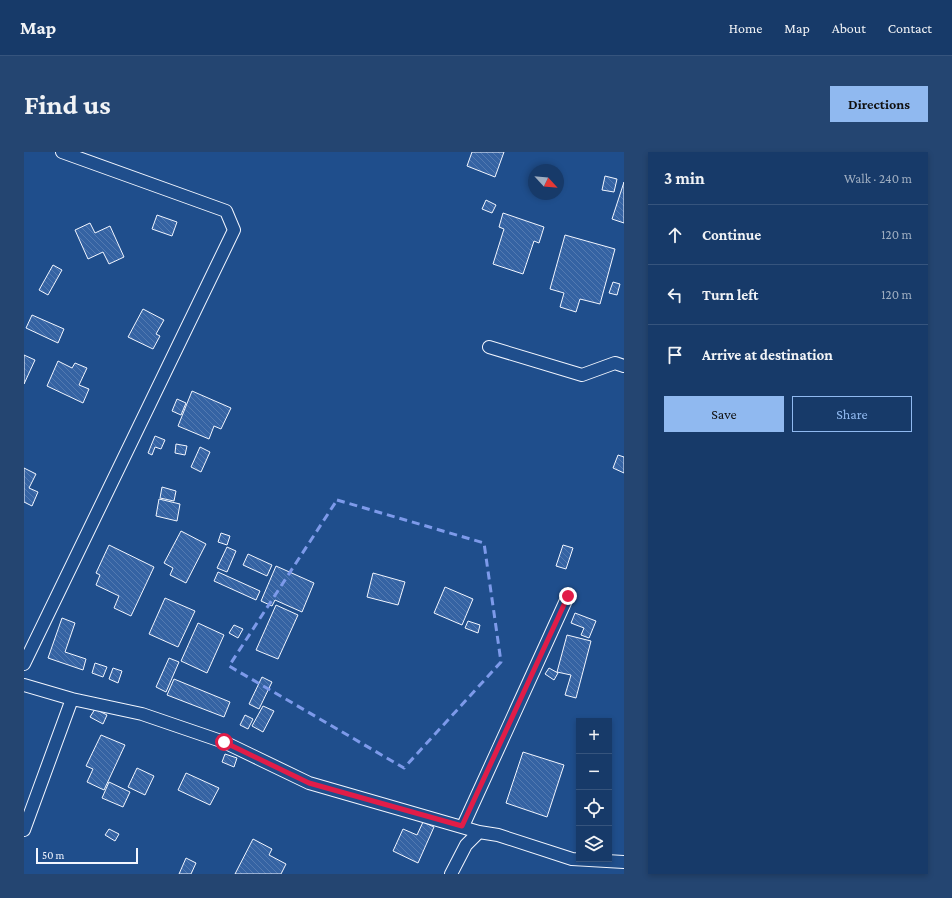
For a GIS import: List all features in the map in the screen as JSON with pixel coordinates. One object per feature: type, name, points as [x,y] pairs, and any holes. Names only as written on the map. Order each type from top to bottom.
[{"type":"street","points":[[24,664],[234,230],[226,211],[62,152]]},
{"type":"street","points":[[489,347],[582,375],[614,363],[624,366]]},
{"type":"street","points":[[462,826],[568,596]]},
{"type":"street","points":[[24,685],[72,700],[150,717],[224,742],[309,783],[479,832],[498,835],[572,859],[624,862]]},
{"type":"street","points":[[24,830],[72,700]]},
{"type":"street","points":[[451,874],[466,845],[479,832]]},
{"type":"highlighted area","points":[[337,500],[484,543],[501,662],[404,768],[229,666]]},
{"type":"building","points":[[472,152],[504,152],[495,177],[467,166]]},
{"type":"building","points":[[605,176],[617,179],[614,192],[602,190]]},
{"type":"building","points":[[624,182],[624,223],[612,219]]},
{"type":"building","points":[[486,200],[496,205],[492,213],[482,209]]},
{"type":"building","points":[[503,213],[544,227],[539,243],[534,241],[523,274],[493,264],[504,229],[499,227]]},
{"type":"building","points":[[157,215],[177,222],[172,236],[152,229]]},
{"type":"building","points":[[90,223],[95,233],[110,226],[124,257],[109,264],[103,252],[88,259],[75,230]]},
{"type":"building","points":[[565,235],[615,249],[600,304],[580,299],[576,312],[560,307],[564,293],[550,289]]},
{"type":"building","points":[[53,265],[62,270],[48,295],[39,290]]},
{"type":"building","points":[[613,282],[620,284],[617,295],[609,293]]},
{"type":"building","points":[[143,309],[164,320],[156,334],[160,336],[153,349],[128,337]]},
{"type":"building","points":[[32,315],[64,329],[58,343],[26,328]]},
{"type":"building","points":[[24,355],[35,360],[24,384]]},
{"type":"building","points":[[58,361],[72,368],[75,363],[87,368],[79,385],[89,389],[83,403],[47,386]]},
{"type":"building","points":[[192,391],[231,408],[221,429],[214,426],[209,439],[178,426]]},
{"type":"building","points":[[177,399],[186,403],[181,415],[172,411]]},
{"type":"building","points":[[155,436],[165,440],[161,449],[155,447],[152,455],[148,453]]},
{"type":"building","points":[[176,444],[187,446],[185,455],[175,453]]},
{"type":"building","points":[[200,447],[210,452],[201,472],[191,467]]},
{"type":"building","points":[[618,455],[624,457],[624,473],[613,468]]},
{"type":"building","points":[[24,468],[36,474],[29,488],[38,492],[32,506],[24,502]]},
{"type":"building","points":[[162,487],[176,491],[174,501],[160,498]]},
{"type":"building","points":[[159,499],[180,504],[177,521],[156,516]]},
{"type":"building","points":[[181,531],[206,544],[186,583],[170,575],[173,568],[164,563]]},
{"type":"building","points":[[221,533],[230,536],[227,545],[218,542]]},
{"type":"building","points":[[109,545],[154,567],[131,616],[114,608],[119,596],[96,585],[100,575],[96,573]]},
{"type":"building","points":[[563,545],[573,548],[566,569],[556,566]]},
{"type":"building","points":[[227,547],[236,551],[227,572],[217,568]]},
{"type":"building","points":[[248,554],[272,565],[267,576],[243,565]]},
{"type":"building","points":[[276,566],[314,583],[302,612],[275,600],[272,606],[261,601]]},
{"type":"building","points":[[218,572],[260,591],[256,600],[214,581]]},
{"type":"building","points":[[373,573],[405,582],[398,605],[367,597]]},
{"type":"building","points":[[445,587],[473,599],[462,625],[434,613]]},
{"type":"building","points":[[165,598],[195,611],[178,647],[149,634]]},
{"type":"building","points":[[276,605],[298,615],[278,659],[256,650]]},
{"type":"building","points":[[575,613],[596,621],[589,638],[581,635],[584,628],[571,623]]},
{"type":"building","points":[[62,618],[75,623],[65,652],[86,659],[83,670],[48,658]]},
{"type":"building","points":[[468,621],[480,625],[478,633],[465,628]]},
{"type":"building","points":[[198,623],[224,635],[207,673],[181,661]]},
{"type":"building","points":[[234,625],[243,629],[238,638],[229,633]]},
{"type":"building","points":[[567,635],[591,641],[576,698],[565,695],[571,675],[557,672]]},
{"type":"building","points":[[169,658],[179,662],[166,692],[156,687]]},
{"type":"building","points":[[95,663],[107,667],[103,677],[92,673]]},
{"type":"building","points":[[113,668],[122,671],[118,683],[109,679]]},
{"type":"building","points":[[549,668],[558,673],[554,680],[545,674]]},
{"type":"building","points":[[262,677],[272,682],[259,709],[249,704]]},
{"type":"building","points":[[174,679],[230,702],[224,717],[167,695]]},
{"type":"building","points":[[263,706],[274,711],[263,732],[252,726]]},
{"type":"building","points":[[95,709],[107,715],[103,724],[90,717]]},
{"type":"building","points":[[245,715],[253,719],[248,729],[240,725]]},
{"type":"building","points":[[101,735],[125,745],[104,790],[87,782],[93,769],[86,766]]},
{"type":"building","points":[[523,752],[564,765],[547,817],[506,803]]},
{"type":"building","points":[[225,754],[237,758],[234,767],[222,762]]},
{"type":"building","points":[[137,768],[154,776],[145,795],[128,787]]},
{"type":"building","points":[[186,773],[219,788],[210,805],[178,790]]},
{"type":"building","points":[[109,782],[130,792],[123,807],[102,798]]},
{"type":"building","points":[[423,822],[434,827],[418,863],[393,851],[403,829],[417,835]]},
{"type":"building","points":[[109,829],[119,834],[115,841],[105,835]]},
{"type":"building","points":[[253,839],[272,849],[269,855],[286,864],[281,874],[235,874]]},
{"type":"building","points":[[186,858],[196,863],[191,874],[179,874]]},
{"type":"route","points":[[224,742],[309,783],[462,826],[568,596]]}]
